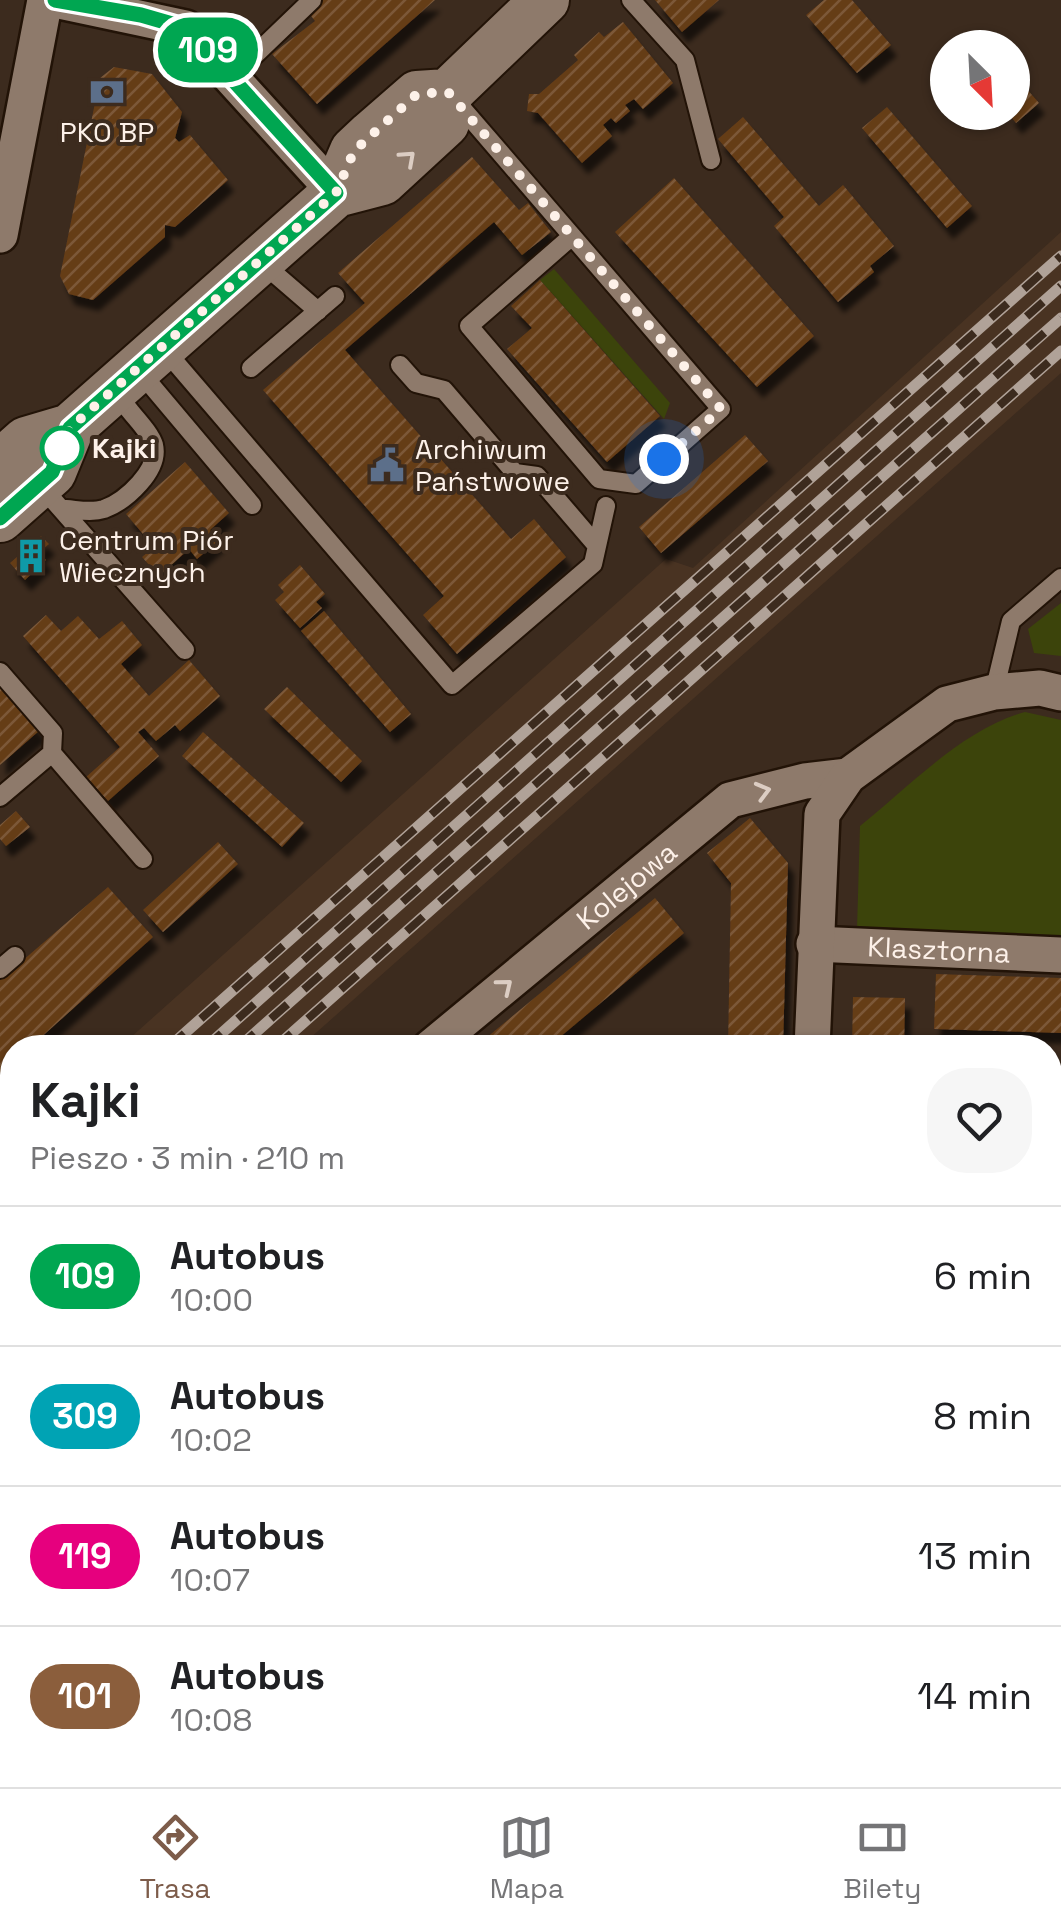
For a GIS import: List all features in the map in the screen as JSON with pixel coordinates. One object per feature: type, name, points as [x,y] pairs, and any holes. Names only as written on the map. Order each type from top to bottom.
[{"type":"street","points":[[0,234],[45,0]]},
{"type":"street","points":[[54,0],[141,15],[182,14],[232,77],[336,193]]},
{"type":"street","points":[[0,518],[52,472],[70,428],[336,193],[354,151],[417,94],[448,92],[545,0]]},
{"type":"street","points":[[812,1035],[822,814],[848,776],[948,704],[994,692],[1040,688],[1061,693]]},
{"type":"street","name":"Kolejowa","points":[[446,1035],[730,800],[805,781],[848,776]]},
{"type":"street","name":"Klasztorna","points":[[814,944],[1061,955]]},
{"type":"lane","points":[[232,77],[312,0]]},
{"type":"lane","points":[[631,0],[685,60],[711,160]]},
{"type":"lane","points":[[448,92],[721,409],[636,484],[599,479],[469,326],[571,237]]},
{"type":"lane","points":[[260,260],[318,311]]},
{"type":"lane","points":[[251,368],[336,296]]},
{"type":"lane","points":[[176,363],[452,684],[593,564],[606,506]]},
{"type":"lane","points":[[400,365],[416,383],[444,390],[515,473],[538,476],[597,546]]},
{"type":"lane","points":[[152,385],[252,506]]},
{"type":"lane","points":[[35,486],[93,512],[110,507],[148,474],[155,453],[153,440],[127,407]]},
{"type":"lane","points":[[35,486],[185,650]]},
{"type":"lane","points":[[994,692],[1011,621],[1061,578]]},
{"type":"lane","points":[[0,672],[53,734],[52,752],[142,859]]},
{"type":"lane","points":[[0,797],[52,752]]},
{"type":"lane","points":[[0,969],[15,956]]},
{"type":"shaded area","points":[[1061,232],[1061,373],[314,1035],[133,1035],[666,559],[693,568]]},
{"type":"green space","points":[[554,269],[670,403],[664,419],[540,280]]},
{"type":"green space","points":[[1061,603],[1061,656],[1034,653],[1028,629]]},
{"type":"green space","points":[[1025,712],[1061,720],[1061,938],[857,929],[860,826],[959,745],[1002,720]]},
{"type":"building","points":[[322,0],[435,0],[317,104],[272,54],[315,21],[308,12]]},
{"type":"building","points":[[655,0],[719,0],[682,32]]},
{"type":"building","points":[[824,0],[852,0],[891,45],[857,73],[806,15]]},
{"type":"building","points":[[623,22],[673,83],[643,109],[634,99],[625,105],[630,111],[616,123],[611,118],[603,125],[612,136],[582,163],[538,113],[527,111],[529,94],[539,94],[578,60],[574,55],[599,32],[604,37]]},
{"type":"building","points":[[114,67],[152,74],[182,112],[175,138],[179,142],[190,135],[228,180],[175,227],[165,225],[165,237],[93,300],[69,294],[60,276],[100,78]]},
{"type":"building","points":[[1030,93],[1039,103],[1030,111]]},
{"type":"building","points":[[887,107],[972,206],[947,228],[862,128]]},
{"type":"building","points":[[743,117],[819,206],[843,185],[894,246],[870,266],[874,272],[838,302],[774,226],[784,217],[718,139]]},
{"type":"building","points":[[472,157],[519,210],[528,203],[551,232],[522,255],[494,222],[345,350],[511,539],[534,519],[566,557],[457,654],[423,615],[444,596],[263,390],[365,303],[338,273]]},
{"type":"building","points":[[674,178],[814,336],[757,387],[615,232]]},
{"type":"building","points":[[540,280],[660,416],[607,462],[507,349],[532,328],[511,306]]},
{"type":"building","points":[[745,435],[768,461],[661,553],[639,527]]},
{"type":"building","points":[[185,462],[229,513],[210,530],[219,540],[197,559],[189,549],[159,576],[142,557],[154,547],[126,514]]},
{"type":"building","name":"Centrum Piór Wiecznych","points":[[41,536],[49,544],[39,552],[46,560],[25,580],[10,563]]},
{"type":"building","points":[[300,565],[325,594],[316,602],[322,608],[300,628],[275,600],[284,592],[278,585]]},
{"type":"building","points":[[324,611],[411,714],[390,732],[301,631]]},
{"type":"building","points":[[46,615],[61,631],[78,616],[99,639],[122,621],[142,645],[121,664],[149,696],[189,660],[220,696],[180,731],[175,725],[156,741],[144,728],[138,732],[159,756],[108,801],[86,777],[120,747],[23,636]]},
{"type":"building","points":[[0,684],[40,730],[0,765]]},
{"type":"building","points":[[287,687],[362,761],[341,782],[264,709]]},
{"type":"building","points":[[203,732],[304,823],[282,847],[182,756]]},
{"type":"building","points":[[16,811],[30,827],[6,846],[0,839],[0,825]]},
{"type":"building","points":[[750,818],[788,863],[783,1035],[728,1035],[731,883],[707,853]]},
{"type":"building","points":[[218,842],[238,864],[163,932],[143,910]]},
{"type":"building","points":[[108,887],[153,937],[44,1035],[0,1035],[0,980]]},
{"type":"building","points":[[655,898],[684,933],[562,1035],[490,1035]]},
{"type":"building","points":[[936,974],[1061,978],[1061,1033],[934,1029]]},
{"type":"building","points":[[853,997],[905,998],[904,1035],[852,1035]]},
{"type":"railway","points":[[183,1035],[1061,256]]},
{"type":"railway","points":[[220,1035],[1061,286]]},
{"type":"railway","points":[[253,1035],[1061,318]]},
{"type":"railway","points":[[290,1035],[1061,351]]},
{"type":"bus line","name":"109","points":[[0,518],[52,472],[70,428],[336,193],[186,28],[141,15],[55,0]]},
{"type":"place","name":"PKO BP","points":[[107,92]]},
{"type":"place","name":"Kajki","points":[[62,448]]},
{"type":"place","name":"Archiwum Państwowe","points":[[387,465]]},
{"type":"place","name":"Centrum Piór Wiecznych","points":[[31,556]]},
{"type":"route","points":[[62,448],[70,428],[336,193],[354,151],[417,94],[448,92],[721,409],[664,459]]}]
